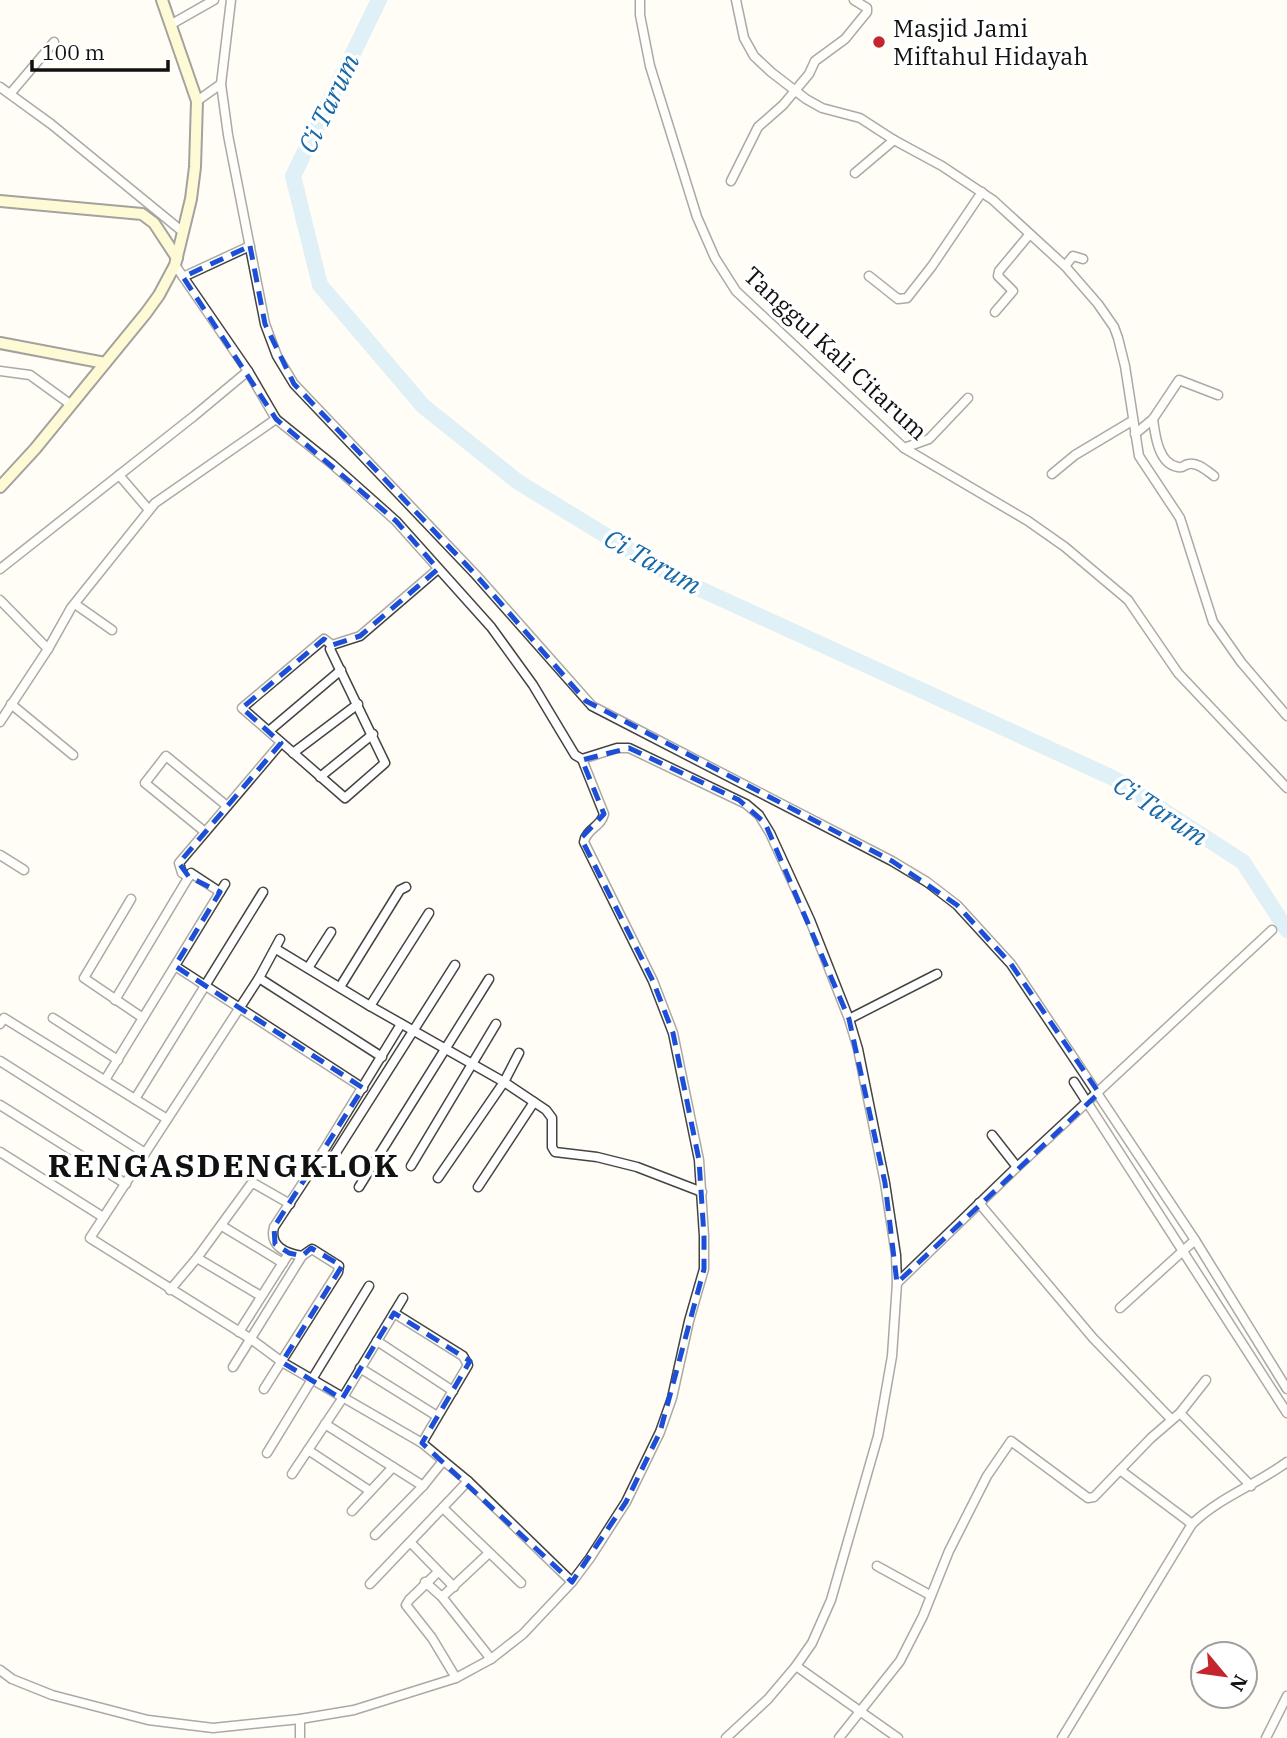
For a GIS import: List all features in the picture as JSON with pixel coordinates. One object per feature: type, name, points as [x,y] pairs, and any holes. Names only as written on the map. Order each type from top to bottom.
[{"type":"street","points":[[0,487],[35,449],[152,304],[176,262],[195,167],[197,101],[162,0]]},
{"type":"street","points":[[170,25],[214,0]]},
{"type":"street","points":[[231,0],[221,84],[228,135],[265,324],[277,356],[294,384],[477,575],[586,701],[892,861],[927,882],[957,905],[1011,964],[1099,1093],[1195,1240],[1287,1389]]},
{"type":"street","name":"Tanggul Kali Citarum","points":[[640,0],[640,15],[650,66],[697,218],[725,275],[736,290],[904,448],[1028,521],[1118,590],[1128,600],[1178,673],[1287,788]]},
{"type":"street","points":[[736,0],[741,30],[754,56],[795,91],[822,108],[860,118],[881,129],[894,140],[982,192],[1065,266],[1098,304],[1114,327],[1125,366],[1132,421],[1142,461],[1184,527],[1213,622],[1241,662],[1287,716]]},
{"type":"street","points":[[730,181],[758,127],[795,91],[809,74],[815,61],[845,39],[867,12],[865,2],[854,0]]},
{"type":"street","points":[[10,94],[54,43]]},
{"type":"street","points":[[197,101],[221,84]]},
{"type":"street","points":[[0,87],[51,124],[183,232]]},
{"type":"street","points":[[855,173],[894,140]]},
{"type":"street","points":[[869,276],[898,299],[907,298],[982,192]]},
{"type":"street","points":[[0,201],[142,214],[154,223],[183,277],[248,371],[276,419],[389,514],[504,643],[533,685],[568,747],[582,759],[604,814],[601,822],[585,835],[585,845],[663,1004],[673,1033],[693,1125],[702,1192],[704,1269],[672,1398],[640,1477],[572,1582],[523,1634],[491,1660],[456,1678],[379,1704],[300,1719],[213,1728],[148,1720],[32,1689],[0,1670]]},
{"type":"street","points":[[995,312],[1013,291],[999,276],[999,271],[1029,235]]},
{"type":"street","points":[[183,277],[250,246]]},
{"type":"street","points":[[1065,266],[1073,256],[1083,259]]},
{"type":"street","points":[[0,343],[105,363]]},
{"type":"street","points":[[0,371],[30,375],[70,404]]},
{"type":"street","points":[[0,569],[248,371]]},
{"type":"street","points":[[1135,434],[1153,419],[1178,380],[1218,395]]},
{"type":"street","points":[[904,448],[929,439],[968,398]]},
{"type":"street","points":[[0,722],[75,604],[149,510],[164,495],[276,419]]},
{"type":"street","points":[[1153,419],[1156,441],[1166,461],[1182,467],[1192,463],[1199,465],[1214,476]]},
{"type":"street","points":[[1052,474],[1075,455],[1132,421]]},
{"type":"street","points":[[118,475],[149,510]]},
{"type":"street","points":[[332,645],[360,636],[438,569]]},
{"type":"street","points":[[0,600],[48,649]]},
{"type":"street","points":[[75,604],[112,630]]},
{"type":"street","points":[[324,639],[332,645],[330,649],[385,763],[345,798],[242,708],[324,639]]},
{"type":"street","points":[[268,731],[341,670]]},
{"type":"street","points":[[11,704],[73,755]]},
{"type":"street","points":[[293,753],[358,704]]},
{"type":"street","points":[[320,777],[373,734]]},
{"type":"street","points":[[189,877],[182,873],[179,863],[281,743]]},
{"type":"street","points":[[582,759],[617,748],[629,748],[739,800],[759,815],[810,920],[849,1019],[858,1049],[885,1183],[896,1255],[897,1283],[892,1356],[878,1436],[831,1600],[812,1643],[796,1666],[768,1699],[726,1738]]},
{"type":"street","points":[[205,832],[145,783],[166,756],[227,806]]},
{"type":"street","points":[[0,855],[24,870]]},
{"type":"street","points":[[105,1080],[222,888],[191,873],[115,1000]]},
{"type":"street","points":[[340,987],[400,890],[406,887]]},
{"type":"street","points":[[135,1099],[263,892]]},
{"type":"street","points":[[131,899],[84,978],[143,1017]]},
{"type":"street","points":[[370,1006],[429,913]]},
{"type":"street","points":[[897,1283],[1272,929]]},
{"type":"street","points":[[308,968],[331,932]]},
{"type":"street","points":[[280,939],[259,978],[90,1238],[251,1339],[282,1362],[422,1443],[468,1481],[572,1582]]},
{"type":"street","points":[[276,949],[504,1082],[546,1110],[551,1118],[552,1147],[555,1152],[597,1157],[637,1167],[702,1192]]},
{"type":"street","points":[[316,1164],[331,1159],[455,965]]},
{"type":"street","points":[[175,966],[363,1088]]},
{"type":"street","points":[[849,1019],[937,974]]},
{"type":"street","points":[[259,978],[382,1057]]},
{"type":"street","points":[[359,1187],[489,979]]},
{"type":"street","points":[[0,1024],[4,1018],[167,1119]]},
{"type":"street","points":[[53,1018],[118,1059]]},
{"type":"street","points":[[302,1256],[289,1253],[275,1244],[272,1236],[274,1227],[316,1164],[401,1024]]},
{"type":"street","points":[[411,1166],[496,1024]]},
{"type":"street","points":[[438,1178],[504,1082],[519,1053]]},
{"type":"street","points":[[0,1061],[145,1153]]},
{"type":"street","points":[[1074,1082],[1287,1413]]},
{"type":"street","points":[[478,1186],[534,1102]]},
{"type":"street","points":[[0,1105],[126,1184]]},
{"type":"street","points":[[992,1135],[1017,1167]]},
{"type":"street","points":[[0,1152],[103,1217]]},
{"type":"street","points":[[170,1290],[198,1258],[251,1184],[290,1204]]},
{"type":"street","points":[[979,1203],[1086,1330],[1171,1419]]},
{"type":"street","points":[[222,1226],[283,1263]]},
{"type":"street","points":[[1120,1308],[1195,1240]]},
{"type":"street","points":[[233,1367],[302,1256],[312,1249],[335,1262],[339,1266],[338,1272],[264,1389]]},
{"type":"street","points":[[239,1332],[289,1253]]},
{"type":"street","points":[[198,1258],[261,1296]]},
{"type":"street","points":[[267,1453],[369,1286]]},
{"type":"street","points":[[292,1474],[342,1399],[403,1298]]},
{"type":"street","points":[[394,1313],[466,1360],[468,1365],[422,1443]]},
{"type":"street","points":[[377,1341],[453,1391]]},
{"type":"street","points":[[360,1368],[437,1416]]},
{"type":"street","points":[[839,1738],[900,1661],[914,1636],[949,1551],[987,1476],[1010,1441],[1016,1442],[1090,1499],[1180,1413],[1206,1380]]},
{"type":"street","points":[[1180,1413],[1251,1486]]},
{"type":"street","points":[[325,1424],[423,1486]]},
{"type":"street","points":[[308,1450],[370,1491]]},
{"type":"street","points":[[375,1535],[423,1486],[443,1461]]},
{"type":"street","points":[[1062,1738],[1192,1524],[1217,1502],[1251,1486],[1287,1462]]},
{"type":"street","points":[[352,1511],[393,1467]]},
{"type":"street","points":[[1120,1470],[1192,1524]]},
{"type":"street","points":[[370,1584],[468,1481]]},
{"type":"street","points":[[443,1508],[520,1583]]},
{"type":"street","points":[[411,1543],[454,1587]]},
{"type":"street","points":[[442,1597],[489,1553]]},
{"type":"street","points":[[877,1566],[930,1595]]},
{"type":"street","points":[[438,1572],[425,1582],[406,1605],[432,1638],[456,1678]]},
{"type":"street","points":[[425,1582],[442,1597],[491,1660]]},
{"type":"street","points":[[796,1666],[898,1738]]},
{"type":"street","points":[[1266,1738],[1287,1696]]},
{"type":"street","points":[[300,1719],[300,1738]]},
{"type":"highlighted area","points":[[250,246],[265,324],[294,384],[476,575],[586,701],[892,861],[957,905],[1011,964],[1099,1093],[897,1283],[885,1183],[849,1019],[765,823],[739,800],[629,748],[582,760],[604,814],[581,838],[653,981],[673,1033],[699,1160],[704,1269],[660,1432],[626,1502],[572,1582],[422,1443],[470,1361],[394,1313],[342,1399],[282,1362],[342,1266],[311,1248],[302,1256],[289,1253],[275,1244],[274,1227],[363,1088],[175,966],[220,892],[189,877],[179,863],[281,743],[242,708],[324,639],[332,645],[360,636],[438,569],[396,521],[276,419],[183,277]]},
{"type":"waterway","name":"Ci Tarum","points":[[379,0],[293,176],[320,285],[423,406],[518,482],[674,577],[1113,778],[1243,862],[1287,930]]},
{"type":"place","name":"Masjid Jami Miftahul Hidayah","points":[[879,42]]},
{"type":"district","name":"RENGASDENGKLOK","points":[[224,1165]]}]
